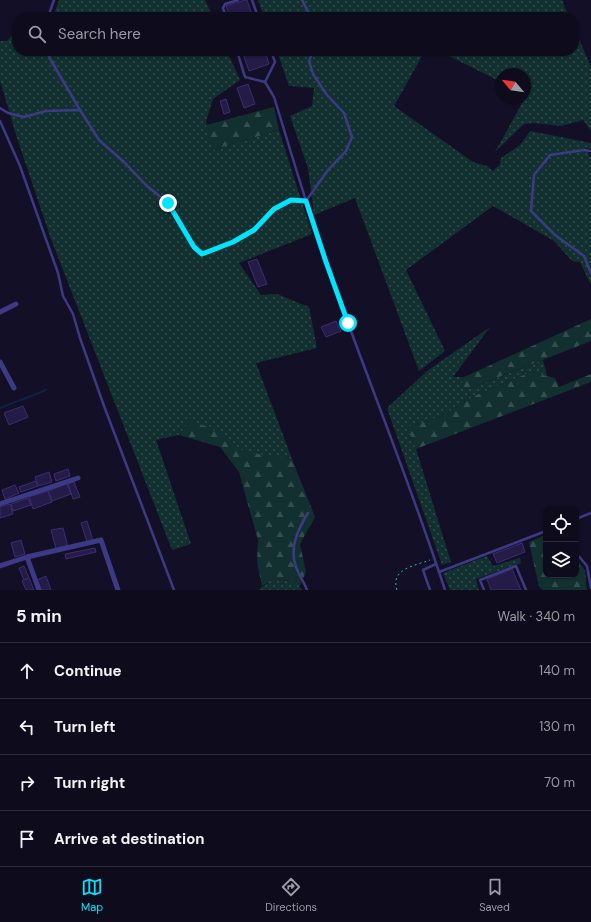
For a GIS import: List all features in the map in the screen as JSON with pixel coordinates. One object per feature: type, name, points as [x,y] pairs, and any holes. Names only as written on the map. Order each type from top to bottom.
[{"type":"street","points":[[0,312],[16,304]]},
{"type":"street","points":[[0,362],[14,388]]},
{"type":"street","points":[[0,504],[78,478]]},
{"type":"street","points":[[0,566],[28,557],[101,540],[118,590]]},
{"type":"street","points":[[28,557],[39,590]]},
{"type":"lane","points":[[50,12],[54,0]]},
{"type":"lane","points":[[224,12],[223,8],[225,4],[238,0]]},
{"type":"lane","points":[[252,0],[256,12]]},
{"type":"lane","points":[[302,0],[308,12]]},
{"type":"lane","points":[[50,56],[49,58],[99,140],[124,162],[146,185],[168,203],[194,247],[202,254],[233,242],[254,230],[274,209],[291,200],[306,201]]},
{"type":"lane","points":[[239,56],[245,77],[265,82],[274,97],[326,262],[445,590]]},
{"type":"lane","points":[[265,82],[275,62],[273,56]]},
{"type":"lane","points":[[306,201],[328,170],[346,151],[352,137],[344,113],[327,95],[313,74],[309,61],[311,56]]},
{"type":"lane","points":[[0,108],[8,113],[24,117],[46,111],[80,110]]},
{"type":"lane","points":[[0,121],[20,166],[58,272],[63,296],[73,314],[104,406],[174,590]]},
{"type":"lane","points":[[591,151],[584,150],[550,155],[534,175],[531,211],[555,235],[584,256],[591,273]]},
{"type":"lane","points":[[307,590],[296,566],[294,544],[301,524],[308,513]]},
{"type":"lane","points":[[579,518],[591,513]]},
{"type":"lane","points":[[439,572],[543,532]]},
{"type":"lane","points":[[579,557],[587,566],[591,588]]},
{"type":"lane","points":[[430,590],[423,570],[436,564]]},
{"type":"lane","points":[[484,590],[480,580],[516,566],[526,590]]},
{"type":"path","points":[[397,590],[395,583],[397,576],[402,570],[434,558]]},
{"type":"green space","points":[[59,0],[205,0],[211,12],[55,12]]},
{"type":"green space","points":[[258,0],[562,0],[567,12],[262,12]]},
{"type":"green space","points":[[12,36],[12,56],[229,56],[240,80],[213,99],[206,121],[212,150],[279,130],[312,234],[239,263],[261,295],[277,294],[309,307],[317,348],[256,363],[292,459],[248,454],[190,421],[179,435],[156,440],[191,544],[172,550],[51,239],[17,138],[0,81],[0,41],[7,41]]},
{"type":"green space","points":[[579,39],[591,67],[591,131],[583,120],[561,126],[533,123],[524,124],[495,152],[522,104],[531,104],[531,68],[495,68],[495,79],[449,56],[579,56]]},
{"type":"green space","points":[[279,56],[422,56],[394,106],[473,162],[487,166],[493,171],[500,164],[501,158],[520,145],[530,131],[591,143],[591,149],[586,148],[591,158],[591,285],[580,262],[572,261],[554,241],[493,206],[406,270],[445,351],[419,371],[355,198],[314,215],[308,168],[290,116],[312,106],[314,88],[289,86]]},
{"type":"green space","points":[[274,107],[279,130],[212,150],[206,125]]},
{"type":"green space","points":[[591,319],[591,341],[468,389],[461,385],[464,377]]},
{"type":"green space","points":[[490,327],[453,377],[464,377],[462,380],[465,388],[468,389],[543,360],[547,376],[531,372],[474,396],[442,416],[407,427],[416,449],[451,562],[442,565],[387,408],[427,371]]},
{"type":"green space","points":[[531,372],[555,378],[559,387],[591,374],[591,382],[416,449],[407,427],[442,416],[474,396]]},
{"type":"green space","points":[[190,421],[209,427],[245,452],[292,459],[315,517],[300,544],[306,572],[300,586],[287,580],[273,579],[262,586],[257,562],[258,540],[239,472],[220,447],[179,435]]},
{"type":"green space","points":[[543,536],[543,578],[579,578],[579,563],[585,570],[587,590],[543,590],[539,587],[529,542]]},
{"type":"green space","points":[[487,556],[493,566],[520,558],[521,563],[476,579],[479,590],[450,590],[443,573]]},
{"type":"green space","points":[[273,579],[293,582],[302,590],[258,590]]},
{"type":"building","points":[[247,0],[251,12],[228,12],[226,6]]},
{"type":"building","points":[[244,56],[267,56],[269,64],[249,71]]},
{"type":"building","points":[[248,84],[255,104],[244,108],[237,88]]},
{"type":"building","points":[[226,99],[230,112],[224,114],[220,101]]},
{"type":"building","points":[[257,259],[267,284],[258,287],[248,262]]},
{"type":"building","points":[[336,321],[341,331],[326,337],[321,327]]},
{"type":"building","points":[[23,406],[28,417],[9,425],[4,413]]},
{"type":"building","points":[[68,469],[70,476],[56,481],[54,474]]},
{"type":"building","points":[[49,472],[52,482],[38,486],[35,477]]},
{"type":"building","points":[[36,481],[38,486],[21,492],[19,487]]},
{"type":"building","points":[[74,482],[80,497],[73,499],[68,484]]},
{"type":"building","points":[[67,484],[71,494],[52,501],[48,491]]},
{"type":"building","points":[[15,485],[19,493],[5,499],[2,490]]},
{"type":"building","points":[[48,491],[52,502],[33,509],[29,497]]},
{"type":"building","points":[[28,498],[31,505],[13,511],[11,504]]},
{"type":"building","points":[[10,504],[13,514],[0,518],[0,507]]},
{"type":"building","points":[[87,521],[93,541],[87,542],[81,523]]},
{"type":"building","points":[[63,528],[68,547],[56,549],[51,530]]},
{"type":"building","points":[[21,540],[25,554],[15,557],[11,543]]},
{"type":"building","points":[[522,543],[525,552],[497,563],[493,554]]},
{"type":"building","points":[[95,548],[96,552],[66,559],[65,554]]},
{"type":"building","points":[[24,566],[29,578],[24,580],[19,568]]},
{"type":"building","points":[[512,569],[521,590],[491,590],[487,579]]},
{"type":"building","points":[[46,576],[51,590],[41,590],[37,580]]},
{"type":"building","points":[[29,578],[34,590],[26,590],[22,581]]},
{"type":"waterway","points":[[0,408],[46,390]]},
{"type":"route","points":[[168,203],[194,247],[202,254],[233,242],[254,230],[274,209],[291,200],[306,201],[348,323]]}]
